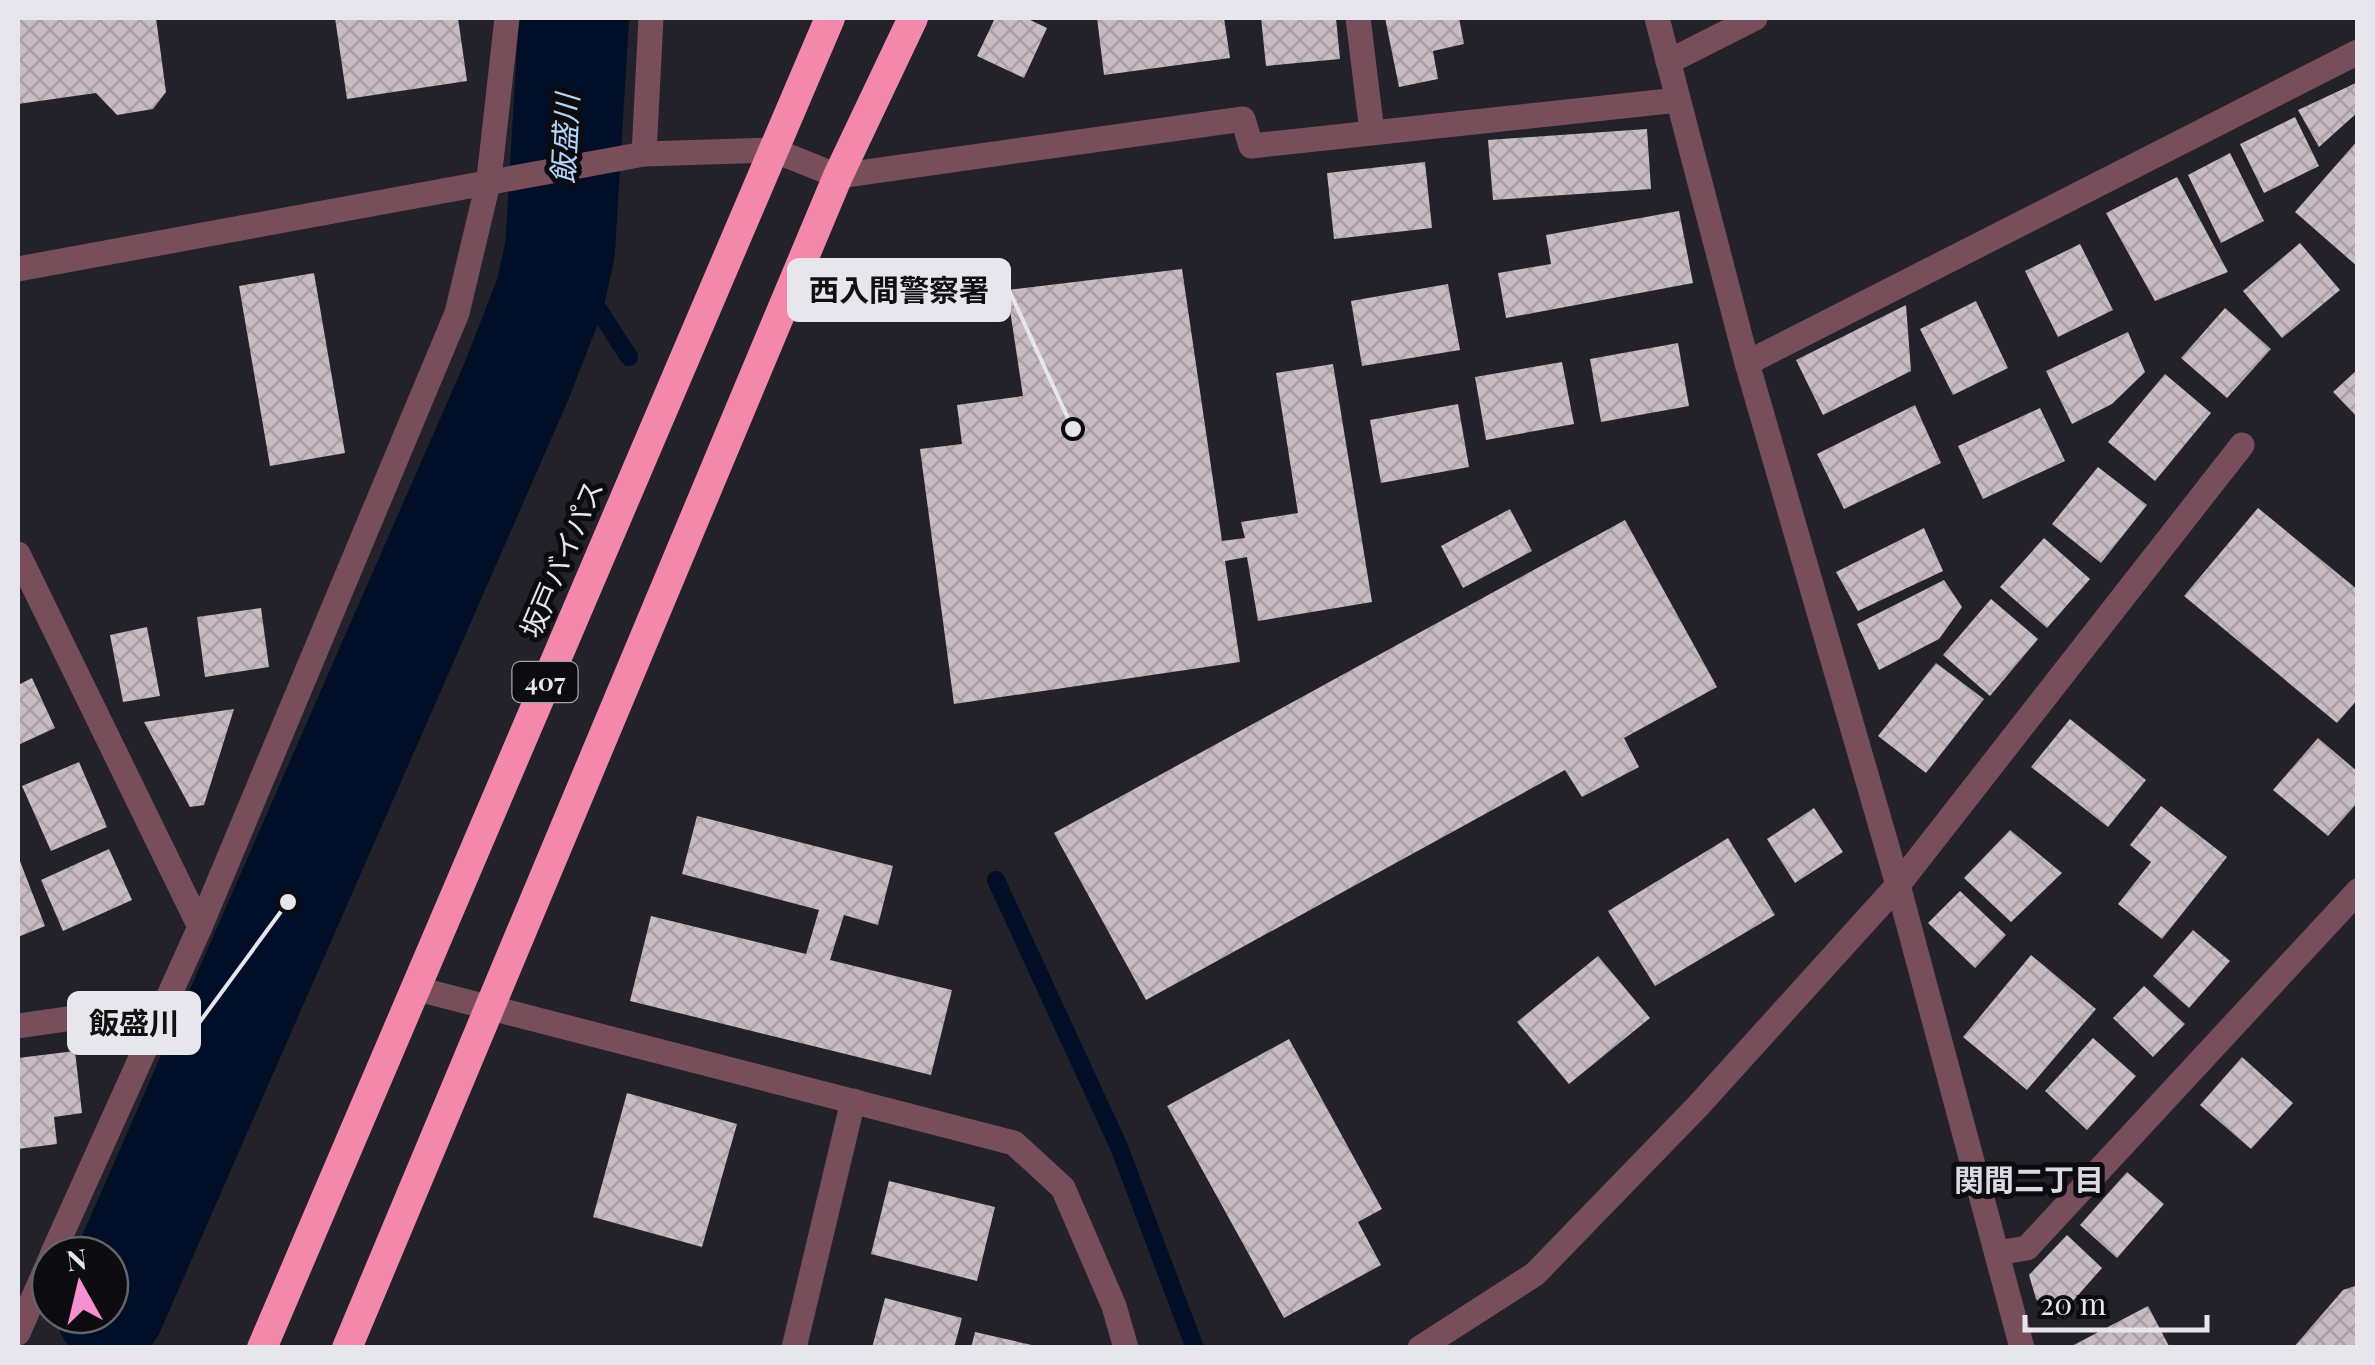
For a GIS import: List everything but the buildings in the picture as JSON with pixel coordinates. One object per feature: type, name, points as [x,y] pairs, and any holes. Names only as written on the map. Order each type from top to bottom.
[{"type":"highway","name":"坂戸バイパス","points":[[262,1348],[830,18]]},
{"type":"highway","name":"407","points":[[346,1348],[838,176],[913,18]]},
{"type":"street","points":[[61,1235],[200,927],[457,313],[489,179],[508,18]]},
{"type":"street","points":[[631,156],[651,18]]},
{"type":"street","points":[[1358,18],[1372,132]]},
{"type":"street","points":[[1657,18],[1747,363],[1898,885],[2022,1348]]},
{"type":"street","points":[[1668,62],[1755,18]]},
{"type":"street","points":[[1747,363],[2358,52]]},
{"type":"street","points":[[18,269],[489,179],[631,156],[773,150],[838,176],[1244,119],[1250,146],[1678,100]]},
{"type":"street","points":[[1420,1348],[1535,1274],[1698,1106],[1898,885],[2242,445]]},
{"type":"street","points":[[18,554],[200,927]]},
{"type":"street","points":[[1996,1253],[2027,1248],[2358,890]]},
{"type":"street","points":[[414,988],[1014,1144],[1062,1188],[1114,1306],[1126,1348]]},
{"type":"street","points":[[18,1026],[164,1005]]},
{"type":"street","points":[[794,1348],[853,1101]]},
{"type":"street","points":[[18,1333],[30,1306]]},
{"type":"waterway","name":"飯盛川","points":[[130,1263],[517,380],[550,295],[560,250],[574,18]]},
{"type":"waterway","points":[[560,250],[629,357]]},
{"type":"waterway","points":[[996,880],[1119,1147],[1195,1348]]},
{"type":"place","name":"西入間警察署","points":[[1073,429]]},
{"type":"place","name":"飯盛川","points":[[288,902]]},
{"type":"district","name":"関間二丁目","points":[[2029,1181]]}]
